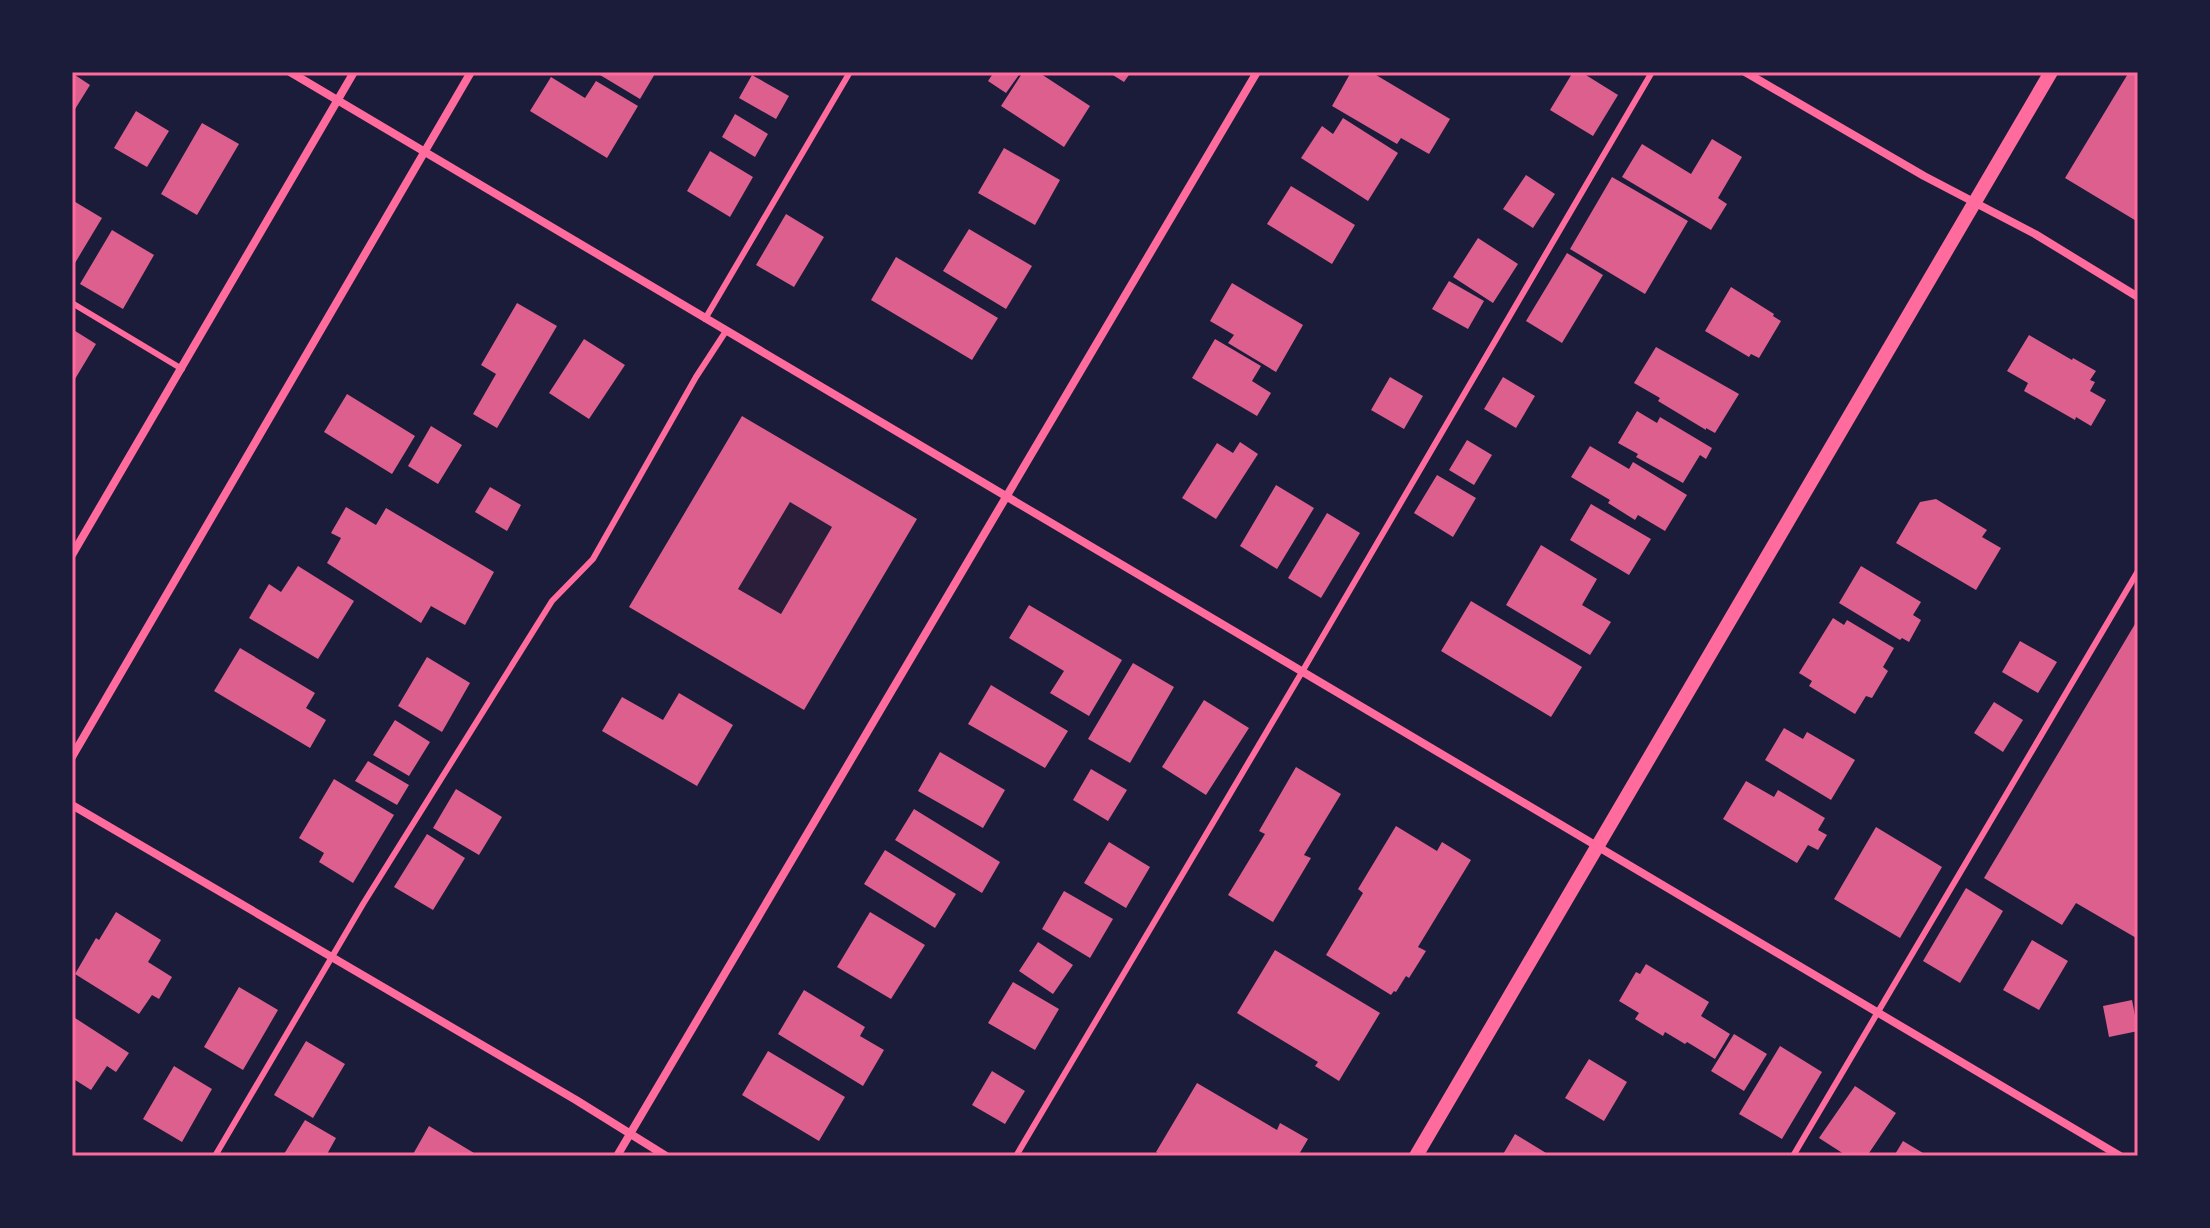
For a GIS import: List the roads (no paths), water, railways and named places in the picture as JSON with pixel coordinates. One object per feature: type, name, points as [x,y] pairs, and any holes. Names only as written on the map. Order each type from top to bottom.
[{"type":"street","points":[[290,72],[2120,1156]]},
{"type":"street","points":[[72,555],[354,72]]},
{"type":"street","points":[[72,757],[471,72]]},
{"type":"street","points":[[617,1156],[1257,72]]},
{"type":"street","points":[[1745,72],[1924,176],[2035,234],[2138,297]]},
{"type":"street","points":[[1416,1156],[2051,72]]},
{"type":"street","points":[[72,805],[576,1100],[666,1156]]},
{"type":"lane","points":[[705,319],[850,72]]},
{"type":"lane","points":[[1016,1156],[1652,72]]},
{"type":"lane","points":[[72,303],[182,369]]},
{"type":"lane","points":[[215,1156],[331,957],[552,601],[593,559],[696,377],[726,331]]},
{"type":"lane","points":[[1793,1156],[2138,571]]}]
